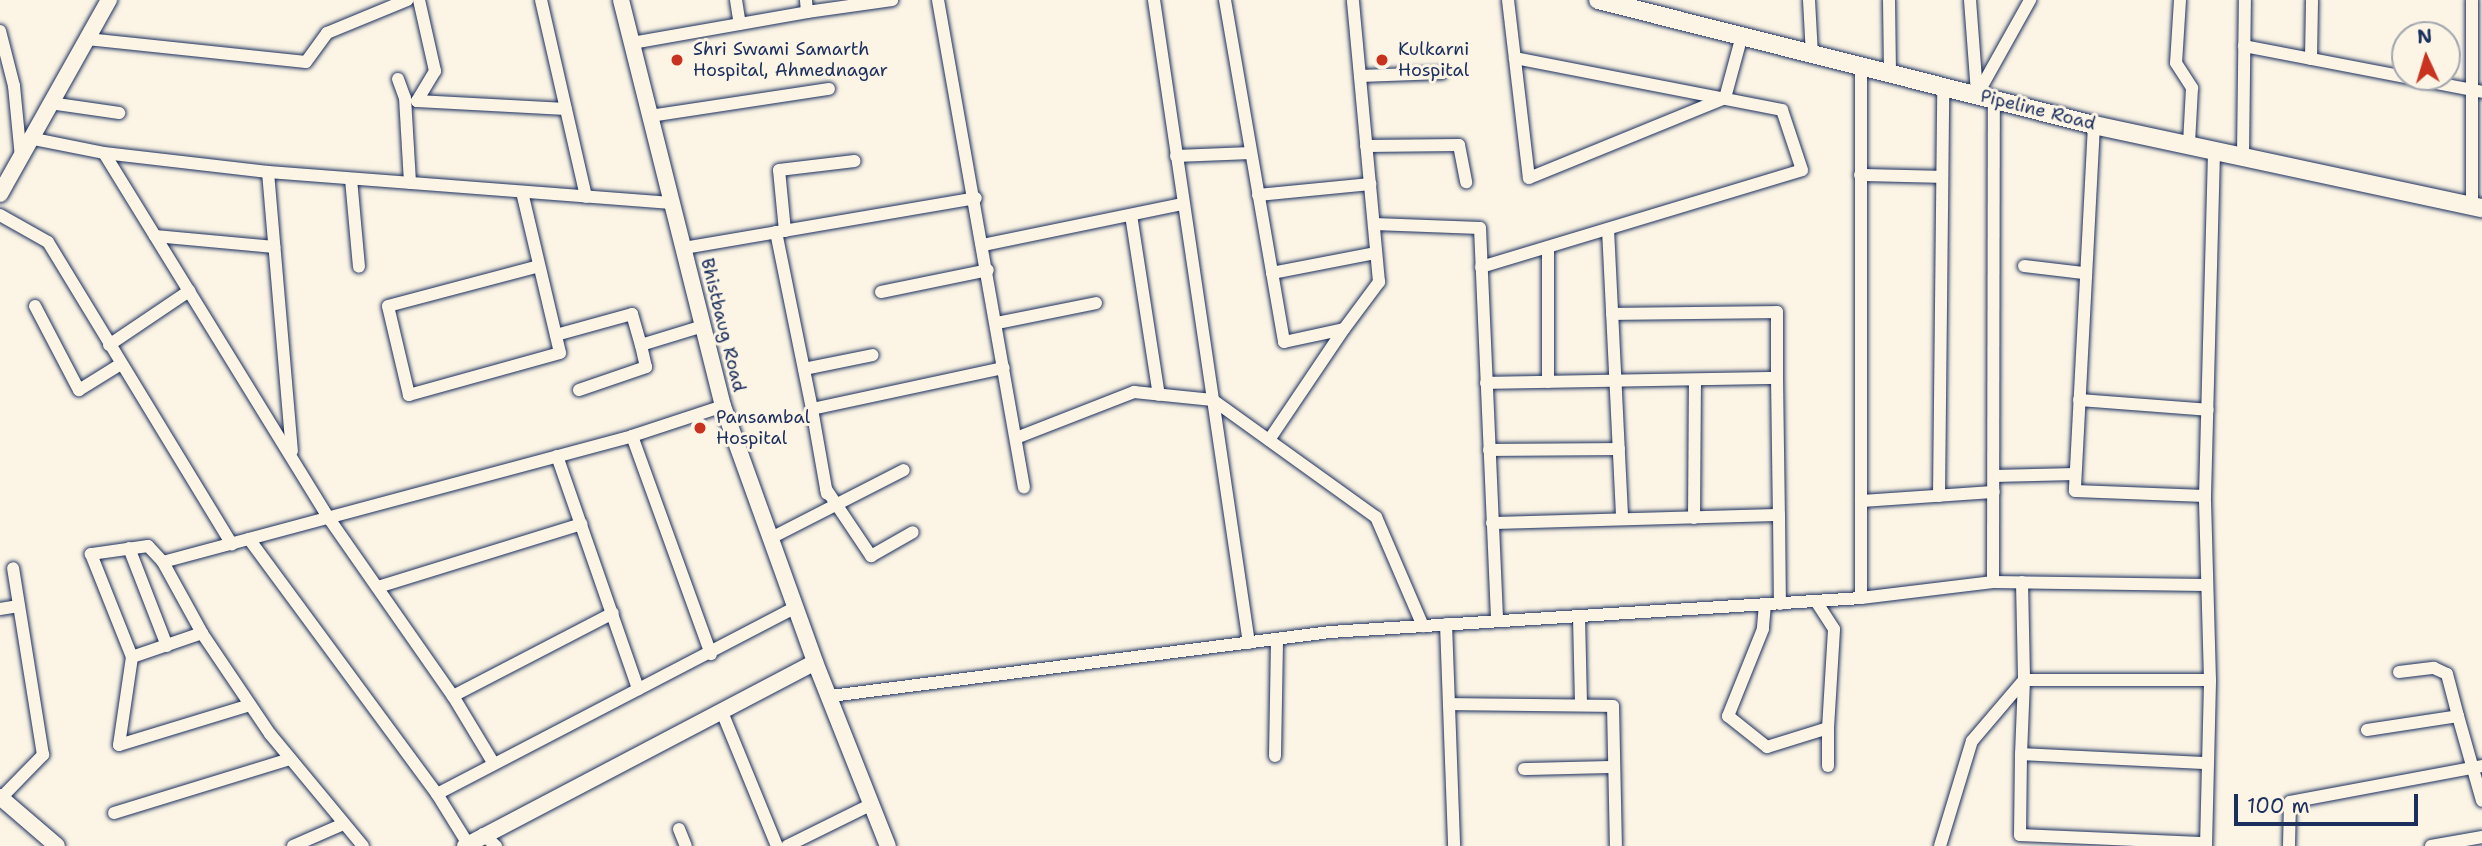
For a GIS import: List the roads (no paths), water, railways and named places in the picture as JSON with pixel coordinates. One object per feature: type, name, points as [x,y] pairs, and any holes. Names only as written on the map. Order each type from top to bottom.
[{"type":"main road","name":"Pipeline Road","points":[[1600,0],[1741,39],[1943,86],[2094,125],[2477,206]]},
{"type":"street","points":[[0,194],[29,138],[109,0]]},
{"type":"street","points":[[87,39],[306,62],[327,33],[407,0]]},
{"type":"street","points":[[411,99],[435,71],[419,0]]},
{"type":"street","points":[[541,0],[586,197]]},
{"type":"street","name":"Bhistbaug Road","points":[[621,0],[723,406],[815,662],[831,695],[888,846]]},
{"type":"street","points":[[736,0],[740,24]]},
{"type":"street","points":[[632,43],[740,24],[806,6],[892,0]]},
{"type":"street","points":[[937,0],[984,245],[1024,488]]},
{"type":"street","points":[[1154,0],[1249,643]]},
{"type":"street","points":[[1225,0],[1284,342],[1344,329]]},
{"type":"street","points":[[1269,440],[1379,282],[1353,0]]},
{"type":"street","points":[[1508,0],[1529,178],[1725,98]]},
{"type":"street","points":[[1810,0],[1812,56]]},
{"type":"street","points":[[1889,0],[1889,74]]},
{"type":"street","points":[[1970,0],[1986,97],[1994,476],[1993,582]]},
{"type":"street","points":[[1986,97],[2030,0]]},
{"type":"street","points":[[2179,0],[2176,63],[2192,88],[2189,144]]},
{"type":"street","points":[[2243,155],[2245,0]]},
{"type":"street","points":[[2311,59],[2312,0]]},
{"type":"street","points":[[2472,0],[2477,206]]},
{"type":"street","points":[[0,31],[15,86],[21,158]]},
{"type":"street","points":[[1725,98],[1741,39]]},
{"type":"street","points":[[2244,46],[2476,92]]},
{"type":"street","points":[[1481,267],[1802,170],[1782,110],[1515,58]]},
{"type":"street","points":[[1861,67],[1861,598]]},
{"type":"street","points":[[1360,76],[1442,73]]},
{"type":"street","points":[[398,79],[411,99],[411,183]]},
{"type":"street","points":[[0,91],[15,86]]},
{"type":"street","points":[[1939,496],[1940,177],[1943,86]]},
{"type":"street","points":[[650,116],[829,89]]},
{"type":"street","points":[[411,99],[566,109]]},
{"type":"street","points":[[50,103],[119,113]]},
{"type":"street","points":[[2094,125],[2084,273],[2075,491],[2205,496]]},
{"type":"street","points":[[29,138],[104,153],[268,172],[672,204]]},
{"type":"street","points":[[1366,146],[1459,145],[1466,182]]},
{"type":"street","points":[[2022,582],[2024,680],[2020,835],[2206,845],[2210,680],[2205,585],[2205,496],[2214,149]]},
{"type":"street","points":[[104,153],[328,517],[453,696],[494,764]]},
{"type":"street","points":[[1176,156],[1251,153]]},
{"type":"street","points":[[854,161],[779,170],[780,231],[826,489],[834,505],[871,556],[913,532]]},
{"type":"street","points":[[268,172],[292,456]]},
{"type":"street","points":[[1860,175],[1940,177]]},
{"type":"street","points":[[351,178],[359,267]]},
{"type":"street","points":[[1258,195],[1370,184]]},
{"type":"street","points":[[522,192],[560,353],[409,396],[388,306],[539,265]]},
{"type":"street","points":[[684,248],[975,198]]},
{"type":"street","points":[[984,245],[1184,204]]},
{"type":"street","points":[[0,215],[48,242],[232,545]]},
{"type":"street","points":[[1131,215],[1159,395]]},
{"type":"street","points":[[1374,224],[1480,228],[1497,621]]},
{"type":"street","points":[[1608,229],[1622,519]]},
{"type":"street","points":[[155,236],[274,247]]},
{"type":"street","points":[[1548,247],[1548,382]]},
{"type":"street","points":[[1272,273],[1376,253]]},
{"type":"street","points":[[2024,266],[2084,273]]},
{"type":"street","points":[[881,292],[988,270]]},
{"type":"street","points":[[109,345],[190,291]]},
{"type":"street","points":[[997,323],[1096,303]]},
{"type":"street","points":[[35,306],[79,390],[121,364]]},
{"type":"street","points":[[1612,314],[1777,312],[1780,604]]},
{"type":"street","points":[[555,335],[632,314],[646,367],[579,390]]},
{"type":"street","points":[[641,345],[703,326]]},
{"type":"street","points":[[804,369],[873,355]]},
{"type":"street","points":[[812,409],[1004,368]]},
{"type":"street","points":[[1486,383],[1777,378]]},
{"type":"street","points":[[1694,518],[1695,380]]},
{"type":"street","points":[[1016,438],[1134,392],[1213,400],[1376,517],[1423,626]]},
{"type":"street","points":[[2079,400],[2208,410]]},
{"type":"street","points":[[163,562],[632,436],[723,406]]},
{"type":"street","points":[[632,436],[711,654]]},
{"type":"street","points":[[1489,450],[1619,449]]},
{"type":"street","points":[[557,456],[638,690]]},
{"type":"street","points":[[771,538],[904,470]]},
{"type":"street","points":[[1994,476],[2076,474]]},
{"type":"street","points":[[1861,501],[1994,492]]},
{"type":"street","points":[[1492,523],[1779,515]]},
{"type":"street","points":[[378,587],[581,524]]},
{"type":"street","points":[[249,540],[437,794],[467,845],[483,834],[815,662]]},
{"type":"street","points":[[250,705],[118,745],[132,657],[91,554],[148,545],[163,562],[202,633],[250,705],[290,759],[363,846]]},
{"type":"street","points":[[129,548],[167,646]]},
{"type":"street","points":[[13,568],[43,755],[0,798],[57,846]]},
{"type":"street","points":[[831,695],[1277,639],[1446,624],[1861,598],[1993,582],[2205,585]]},
{"type":"street","points":[[1816,601],[1834,629],[1828,766]]},
{"type":"street","points":[[1765,604],[1763,629],[1728,716],[1768,747],[1828,728]]},
{"type":"street","points":[[0,609],[19,606]]},
{"type":"street","points":[[437,794],[795,608]]},
{"type":"street","points":[[453,696],[613,613]]},
{"type":"street","points":[[1579,615],[1581,705]]},
{"type":"street","points":[[1446,624],[1454,846]]},
{"type":"street","points":[[132,657],[202,633]]},
{"type":"street","points":[[1275,756],[1277,639]]},
{"type":"street","points":[[2399,672],[2434,668],[2447,674],[2458,716],[2477,766],[2482,802]]},
{"type":"street","points":[[1940,846],[1972,741],[2024,680],[2210,680]]},
{"type":"street","points":[[1449,704],[1613,706],[1616,846]]},
{"type":"street","points":[[722,712],[777,846]]},
{"type":"street","points":[[2367,730],[2458,716]]},
{"type":"street","points":[[2021,754],[2208,763]]},
{"type":"street","points":[[114,813],[290,759]]},
{"type":"street","points":[[2289,846],[2290,802],[2477,766]]},
{"type":"street","points":[[1524,769],[1614,767]]},
{"type":"street","points":[[788,846],[873,804]]},
{"type":"street","points":[[293,846],[343,824]]},
{"type":"street","points":[[679,829],[686,846]]},
{"type":"street","points":[[483,834],[496,846]]},
{"type":"street","points":[[2431,846],[2482,837]]},
{"type":"place","name":"Shri Swami Samarth Hospital, Ahmednagar","points":[[677,60]]},
{"type":"place","name":"Kulkarni Hospital","points":[[1382,60]]},
{"type":"place","name":"Pansambal Hospital","points":[[700,428]]}]
